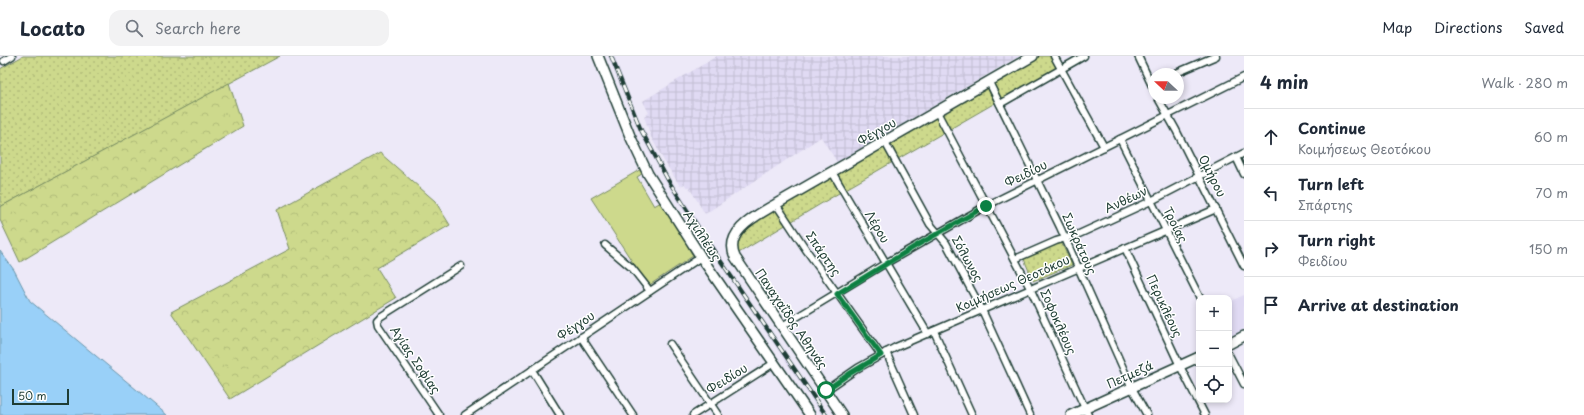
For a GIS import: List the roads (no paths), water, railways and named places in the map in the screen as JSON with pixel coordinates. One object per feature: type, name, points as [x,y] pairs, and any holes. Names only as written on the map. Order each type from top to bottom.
[{"type":"street","points":[[4,61],[12,56]]},
{"type":"street","name":"Αχιλλέως","points":[[598,56],[640,159],[648,174],[701,257],[808,414]]},
{"type":"street","name":"Φέγγου","points":[[736,233],[776,204],[1033,56]]},
{"type":"street","points":[[1054,56],[1104,147]]},
{"type":"street","points":[[1000,104],[1084,56]]},
{"type":"street","points":[[1138,56],[1148,75]]},
{"type":"street","points":[[1184,70],[1216,56]]},
{"type":"street","name":"Φειδίου","points":[[782,326],[886,263],[986,206],[1244,78]]},
{"type":"street","name":"Σωκράτους","points":[[989,82],[1065,238],[1077,268],[1132,388],[1147,415]]},
{"type":"street","name":"Ομήρου","points":[[1162,104],[1216,208],[1244,266]]},
{"type":"street","name":"Σοφοκλέους","points":[[937,112],[1030,288],[1085,409]]},
{"type":"street","name":"Τροίας","points":[[1120,139],[1198,295]]},
{"type":"street","name":"Σόλωνος","points":[[885,142],[930,224],[946,243],[982,310],[1030,415]]},
{"type":"street","name":"Ανθέων","points":[[1015,259],[1065,238],[1079,234],[1150,201],[1244,153]]},
{"type":"street","points":[[1236,157],[1244,174]]},
{"type":"street","name":"Λέρου","points":[[832,172],[928,334]]},
{"type":"street","name":"Σπάρτης","points":[[776,204],[837,294],[884,354],[914,415]]},
{"type":"street","name":"Κοιμήσεως Θεοτόκου","points":[[826,390],[849,374],[884,354],[1030,288],[1216,208]]},
{"type":"street","name":"Παναχαΐδος Αθηνάς","points":[[736,233],[732,248],[734,255],[842,415]]},
{"type":"street","points":[[605,246],[632,268],[650,291]]},
{"type":"street","name":"Περικλέους","points":[[1125,248],[1204,415]]},
{"type":"street","name":"Φέγγου","points":[[464,415],[701,257]]},
{"type":"street","name":"Αγίας Σοφίας","points":[[439,415],[378,325],[377,320],[460,266]]},
{"type":"street","points":[[934,331],[972,415]]},
{"type":"street","points":[[1232,342],[1244,336]]},
{"type":"street","points":[[581,337],[633,415]]},
{"type":"street","points":[[670,344],[709,404],[718,415]]},
{"type":"street","name":"Πετμεζά","points":[[1071,415],[1196,358]]},
{"type":"street","points":[[1232,361],[1244,384]]},
{"type":"street","name":"Φειδίου","points":[[693,415],[774,363]]},
{"type":"street","points":[[532,370],[560,415]]},
{"type":"water","points":[[0,251],[14,270],[30,301],[167,415],[0,415]]},
{"type":"railway","points":[[611,56],[641,130],[668,180],[705,238],[826,415]]}]
